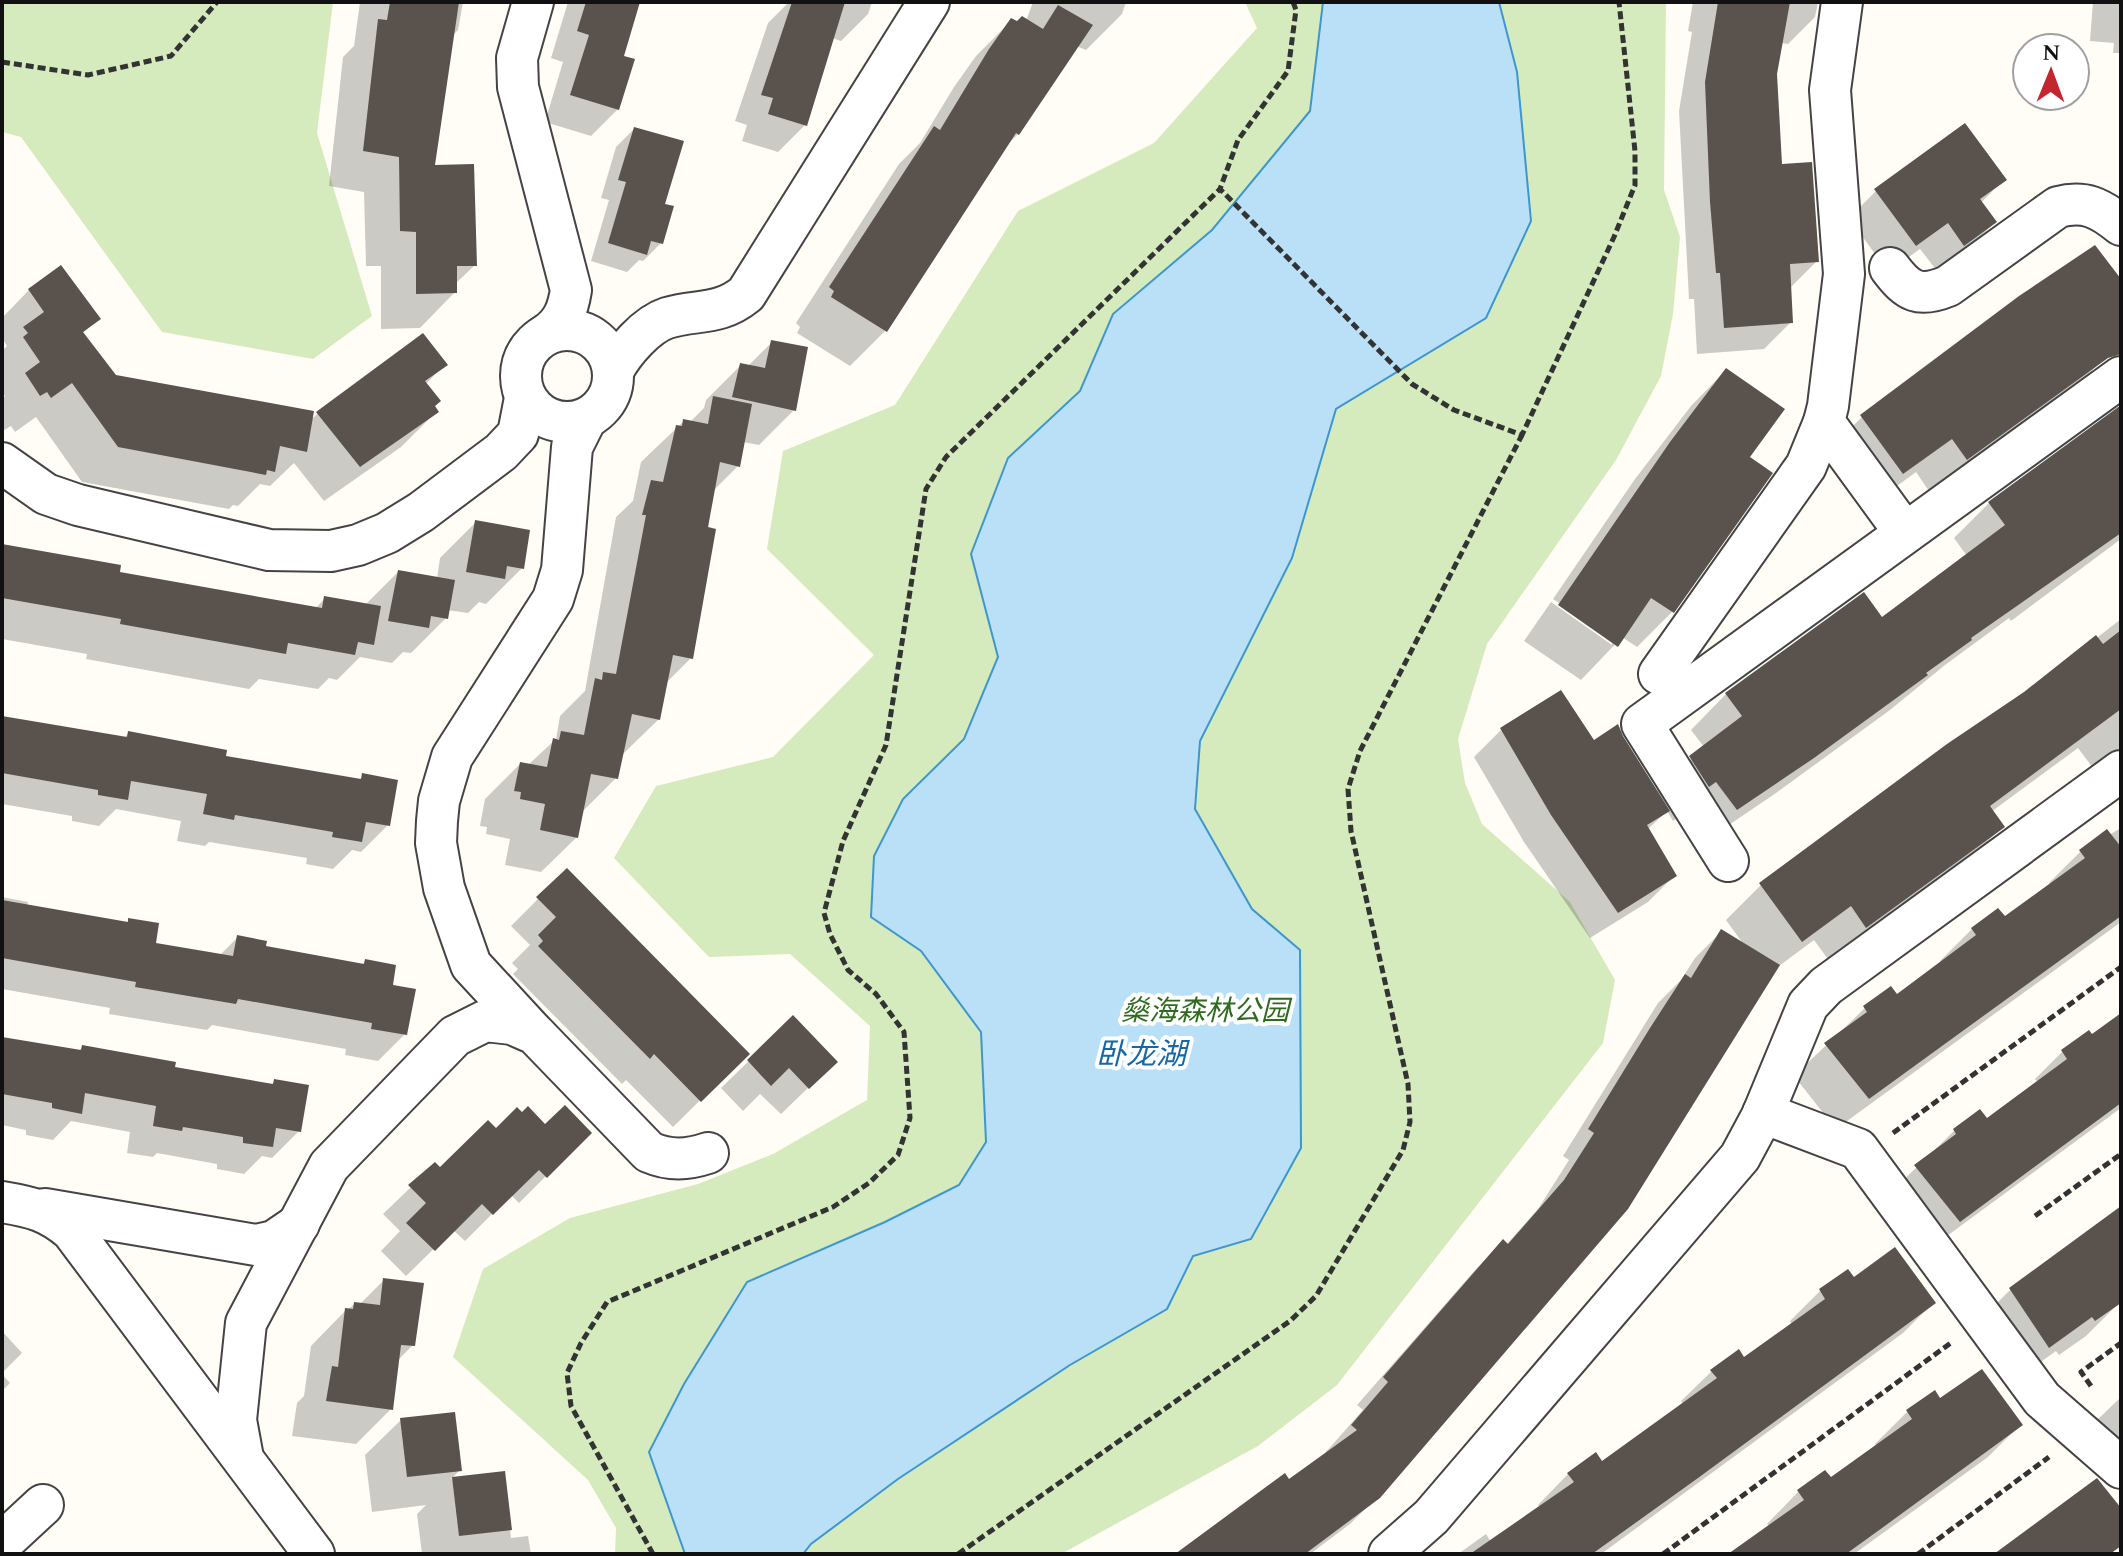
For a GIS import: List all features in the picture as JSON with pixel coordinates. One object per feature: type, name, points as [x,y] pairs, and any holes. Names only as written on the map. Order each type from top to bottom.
[{"type":"lane","points":[[533,2],[517,58],[518,87],[571,290],[558,327],[547,334],[535,342],[525,354],[520,384],[525,398],[544,418],[572,423],[586,419],[598,412],[613,386],[610,357],[590,336],[561,330],[547,334]]},
{"type":"lane","points":[[613,371],[621,357],[655,324],[668,318],[717,310],[733,304],[746,294],[929,2]]},
{"type":"lane","points":[[1659,674],[1806,466],[1824,422],[1844,274],[1830,90],[1842,2]]},
{"type":"lane","points":[[1890,268],[1904,286],[1917,292],[1933,292],[1948,286],[2058,207],[2072,203],[2087,204],[2102,210],[2121,225]]},
{"type":"lane","points":[[1728,861],[1642,724],[2121,377]]},
{"type":"lane","points":[[2,463],[46,494],[78,505],[269,550],[331,551],[358,545],[387,533],[421,512],[501,452],[518,434],[525,398]]},
{"type":"lane","points":[[243,1458],[236,1420],[246,1323],[337,1155],[455,1036],[474,1010],[476,986],[471,965],[440,869],[436,843],[439,801],[452,757],[462,737],[553,599],[562,570],[572,447],[586,419]]},
{"type":"lane","points":[[1824,422],[1905,533]]},
{"type":"lane","points":[[1389,1554],[1431,1517],[1740,1157],[1763,1113],[1808,1005],[1826,986],[2121,771]]},
{"type":"lane","points":[[471,965],[649,1152],[679,1160],[708,1153]]},
{"type":"lane","points":[[455,1036],[485,1021],[512,1024],[535,1034]]},
{"type":"lane","points":[[1763,1113],[1858,1149],[2042,1399],[2121,1468]]},
{"type":"lane","points":[[16,1204],[256,1245],[274,1241],[299,1224]]},
{"type":"lane","points":[[16,1204],[55,1216],[72,1231],[314,1554]]},
{"type":"lane","points":[[2,1543],[43,1505]]},
{"type":"path","points":[[2,62],[88,75],[171,56],[217,2]]},
{"type":"path","points":[[653,1554],[571,1406],[567,1373],[581,1343],[607,1302],[833,1207],[869,1183],[898,1155],[910,1118],[904,1032],[876,994],[848,970],[830,934],[824,913],[843,841],[886,745],[926,489],[946,457],[1220,189],[1238,140],[1288,71],[1296,10],[1293,2]]},
{"type":"path","points":[[958,1554],[1290,1321],[1316,1296],[1403,1150],[1410,1122],[1408,1084],[1351,831],[1348,789],[1360,751],[1522,435],[1635,185],[1635,151],[1619,2]]},
{"type":"path","points":[[1220,189],[1412,384],[1454,410],[1522,435]]},
{"type":"path","points":[[1863,1155],[2121,967]]},
{"type":"path","points":[[2035,1216],[2121,1154]]},
{"type":"path","points":[[1663,1554],[1984,1319]]},
{"type":"path","points":[[2099,1396],[2081,1372],[2121,1343]]},
{"type":"path","points":[[1918,1554],[2082,1434]]},
{"type":"green space","points":[[2,2],[333,2],[317,133],[372,316],[313,359],[162,332],[21,137],[2,132]]},
{"type":"green space","name":"燊海森林公园","points":[[1245,2],[1666,2],[1664,190],[1680,237],[1673,314],[1661,376],[1616,460],[1487,644],[1458,739],[1465,783],[1482,824],[1570,902],[1615,980],[1603,1043],[1337,1385],[1258,1446],[1061,1554],[615,1554],[616,1528],[588,1480],[453,1357],[483,1269],[570,1218],[698,1184],[773,1154],[867,1100],[870,1026],[790,954],[709,957],[614,858],[656,786],[773,757],[874,655],[767,549],[783,451],[895,405],[1018,211],[1154,143],[1257,28]]},
{"type":"water","name":"卧龙湖","points":[[1323,2],[1499,2],[1517,72],[1531,221],[1486,318],[1336,409],[1292,558],[1200,741],[1195,809],[1252,909],[1300,950],[1301,1148],[1251,1239],[1193,1256],[1167,1309],[1070,1365],[898,1479],[811,1544],[803,1554],[685,1554],[649,1452],[684,1384],[747,1282],[885,1222],[959,1185],[986,1142],[981,1032],[921,951],[871,917],[874,856],[903,799],[964,739],[998,657],[971,554],[1008,458],[1080,391],[1113,314],[1212,230],[1310,111]]},
{"type":"building","points":[[390,2],[459,2],[435,165],[474,164],[477,266],[457,266],[457,293],[416,294],[416,232],[400,231],[399,157],[363,151],[378,19],[387,20]]},
{"type":"building","points":[[586,2],[640,2],[624,56],[635,59],[619,110],[570,95],[589,35],[577,31]]},
{"type":"building","points":[[792,2],[845,2],[807,126],[768,114],[773,98],[761,95]]},
{"type":"building","points":[[1718,2],[1790,2],[1777,74],[1782,164],[1812,162],[1819,262],[1790,264],[1793,323],[1724,328],[1710,202],[1705,82]]},
{"type":"building","points":[[1058,5],[1093,25],[1019,135],[1016,133],[887,332],[831,297],[834,291],[829,287],[934,126],[940,130],[1011,18],[1017,21],[1022,16],[1043,29]]},
{"type":"building","points":[[1965,123],[2007,180],[1980,199],[1997,222],[1964,246],[1948,223],[1916,246],[1874,189]]},
{"type":"building","points":[[634,127],[684,141],[665,204],[674,206],[663,244],[651,241],[647,255],[608,243],[626,182],[618,180]]},
{"type":"building","points":[[2095,245],[2121,279],[2121,354],[2108,358],[1967,460],[1952,439],[1903,474],[1860,415],[2019,296]]},
{"type":"building","points":[[61,265],[101,319],[83,332],[116,375],[314,411],[307,452],[280,446],[275,472],[267,470],[266,475],[118,447],[72,383],[51,398],[47,392],[40,396],[25,373],[40,362],[23,337],[28,333],[23,327],[44,312],[28,289]]},
{"type":"building","points":[[423,333],[448,365],[425,381],[441,401],[435,406],[439,412],[360,467],[316,412]]},
{"type":"building","points":[[771,340],[808,347],[796,411],[732,397],[740,363],[765,368]]},
{"type":"building","points":[[1726,368],[1785,409],[1750,457],[1773,473],[1674,613],[1651,598],[1618,647],[1558,605],[1670,442]]},
{"type":"building","points":[[713,396],[752,404],[740,467],[720,462],[708,527],[716,529],[693,659],[673,655],[660,720],[632,714],[618,779],[591,774],[578,838],[540,830],[545,804],[520,799],[521,792],[514,791],[520,762],[547,767],[553,738],[559,740],[561,731],[584,735],[595,678],[602,680],[603,672],[616,674],[646,515],[642,515],[651,480],[663,482],[676,425],[682,426],[683,419],[708,424]]},
{"type":"building","points":[[2121,405],[2121,533],[1971,638],[1926,673],[1928,675],[1814,758],[1737,810],[1716,782],[1709,787],[1689,756],[1742,716],[1725,693],[1864,592],[1882,617],[2005,525],[1988,502]]},
{"type":"building","points":[[475,520],[530,530],[524,569],[507,566],[505,579],[466,572]]},
{"type":"building","points":[[2,544],[121,565],[120,572],[322,608],[324,596],[381,606],[374,645],[358,642],[355,655],[288,643],[286,654],[120,624],[121,619],[2,598]]},
{"type":"building","points":[[398,570],[455,580],[448,619],[431,616],[429,628],[388,621]]},
{"type":"building","points":[[2121,630],[2121,709],[1990,806],[2005,827],[1866,928],[1851,906],[1802,942],[1759,883],[1947,744],[2024,692],[2096,635],[2103,644]]},
{"type":"building","points":[[1561,690],[1594,740],[1618,724],[1670,811],[1647,825],[1677,876],[1618,913],[1551,815],[1500,728]]},
{"type":"building","points":[[2,716],[127,737],[128,731],[227,750],[226,756],[361,779],[362,773],[398,780],[390,826],[366,822],[362,842],[332,837],[333,832],[235,815],[234,820],[203,814],[207,794],[131,781],[128,800],[98,795],[98,790],[2,773]]},
{"type":"building","points":[[2107,829],[2121,847],[2121,916],[1869,1099],[1824,1043],[1867,1012],[1863,1006],[1891,986],[1897,994],[1976,935],[1971,928],[1998,908],[2005,916],[2085,858],[2079,850]]},
{"type":"building","points":[[567,868],[750,1054],[701,1102],[654,1054],[650,1059],[538,946],[543,941],[538,935],[556,917],[536,897]]},
{"type":"building","points":[[2,900],[128,922],[128,918],[159,923],[156,943],[233,956],[237,935],[267,941],[266,946],[364,964],[365,959],[396,965],[393,985],[416,989],[407,1035],[371,1029],[372,1023],[238,999],[236,1004],[135,987],[136,982],[2,958]]},
{"type":"building","points":[[1721,929],[1780,965],[1628,1209],[1380,1498],[1305,1554],[1175,1554],[1285,1473],[1289,1479],[1357,1430],[1351,1425],[1388,1382],[1383,1377],[1503,1239],[1508,1244],[1564,1180],[1594,1133],[1588,1129],[1650,1028],[1685,974],[1691,978]]},
{"type":"building","points":[[2121,1013],[2121,1103],[1960,1222],[1914,1165],[1956,1134],[1953,1129],[1980,1109],[1987,1118],[2067,1059],[2061,1050],[2089,1030],[2092,1034]]},
{"type":"building","points":[[793,1015],[838,1062],[809,1089],[789,1068],[771,1086],[747,1060]]},
{"type":"building","points":[[2,1037],[81,1050],[82,1045],[176,1062],[175,1067],[273,1084],[274,1079],[309,1085],[301,1132],[276,1128],[273,1147],[243,1143],[243,1137],[183,1127],[182,1131],[153,1126],[156,1106],[85,1093],[82,1114],[52,1108],[52,1103],[2,1094]]},
{"type":"building","points":[[565,1105],[592,1133],[547,1178],[539,1170],[493,1215],[482,1204],[435,1251],[406,1223],[426,1203],[408,1185],[435,1162],[440,1167],[488,1120],[496,1128],[517,1107],[522,1112],[528,1106],[545,1124]]},
{"type":"building","points":[[2121,1206],[2121,1303],[2095,1321],[2092,1317],[2049,1348],[2009,1288]]},
{"type":"building","points":[[1895,1247],[1936,1303],[1698,1478],[1592,1554],[1470,1554],[1574,1482],[1567,1473],[1596,1452],[1602,1461],[1717,1378],[1710,1370],[1739,1349],[1744,1357],[1825,1299],[1819,1289],[1848,1269],[1854,1277]]},
{"type":"building","points":[[383,1278],[424,1283],[415,1346],[401,1345],[393,1410],[326,1401],[332,1366],[338,1367],[345,1308],[353,1309],[354,1302],[380,1305]]},
{"type":"building","points":[[1982,1369],[2023,1425],[1882,1528],[1846,1554],[1728,1554],[1804,1500],[1797,1490],[1825,1470],[1831,1477],[1912,1419],[1906,1410],[1935,1390],[1940,1398]]},
{"type":"building","points":[[455,1412],[462,1471],[407,1477],[400,1418]]},
{"type":"building","points":[[505,1471],[512,1530],[459,1536],[452,1477]]},
{"type":"building","points":[[2097,1478],[2121,1508],[2121,1546],[2110,1554],[1994,1554]]}]
